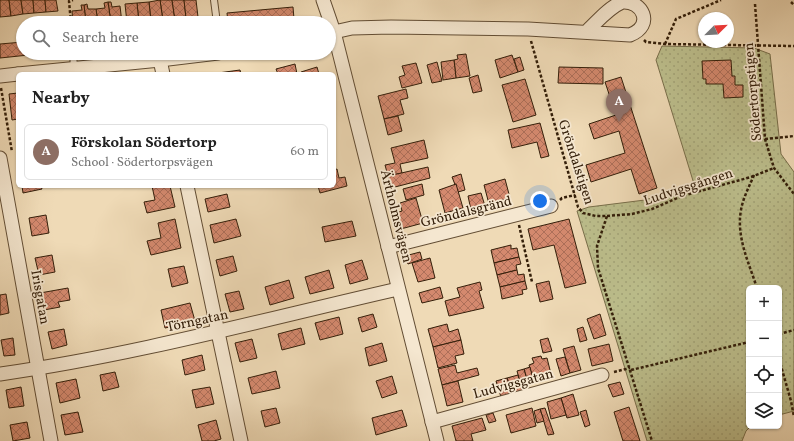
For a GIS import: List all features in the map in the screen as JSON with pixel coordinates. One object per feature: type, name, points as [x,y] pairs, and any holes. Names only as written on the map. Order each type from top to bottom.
[{"type":"street","name":"Ärtholmsvägen","points":[[323,0],[327,16]]},
{"type":"street","points":[[336,33],[352,28],[368,27],[528,29],[630,35],[638,32],[643,24],[644,16],[642,8],[631,0],[623,2],[610,10],[586,32]]},
{"type":"street","name":"Ärtholmsvägen","points":[[336,49],[437,441]]},
{"type":"street","points":[[37,72],[160,60],[163,72]]},
{"type":"street","points":[[0,76],[16,74]]},
{"type":"street","name":"Irisgatan","points":[[0,158],[51,441]]},
{"type":"street","points":[[187,188],[241,441]]},
{"type":"street","name":"Gröndalsgränd","points":[[388,247],[551,206]]},
{"type":"street","name":"Törngatan","points":[[0,374],[38,368],[218,332],[398,289]]},
{"type":"street","name":"Ludvigsgatan","points":[[432,422],[602,375]]},
{"type":"lane","points":[[214,0],[216,16]]},
{"type":"lane","points":[[73,60],[74,68]]},
{"type":"path","points":[[70,16],[69,1],[73,0]]},
{"type":"path","points":[[665,44],[676,19],[721,0]]},
{"type":"path","points":[[791,2],[794,5]]},
{"type":"path","name":"Södertorpstigen","points":[[755,4],[765,139],[774,168],[794,194]]},
{"type":"path","name":"Gröndalstigen","points":[[528,29],[578,207],[583,213],[596,216],[607,216],[597,246],[598,268],[652,441]]},
{"type":"path","points":[[638,32],[646,42],[665,44],[794,46]]},
{"type":"path","points":[[765,139],[794,136]]},
{"type":"path","name":"Ludvigsgången","points":[[607,216],[632,214],[652,209],[682,196],[774,168]]},
{"type":"path","points":[[754,175],[741,210],[740,227],[743,248],[756,285]]},
{"type":"path","points":[[516,215],[532,282]]},
{"type":"path","points":[[782,333],[794,330]]},
{"type":"path","points":[[602,375],[746,343]]},
{"type":"path","points":[[782,370],[794,417]]},
{"type":"green space","points":[[662,46],[698,47],[698,48],[754,48],[770,54],[781,154],[794,172],[794,411],[782,414],[782,285],[746,285],[746,429],[748,429],[742,441],[647,441],[577,211],[589,207],[645,200],[694,184],[656,60]]},
{"type":"building","points":[[0,0],[9,0],[11,16],[0,17]]},
{"type":"building","points":[[9,0],[21,0],[23,14],[11,16]]},
{"type":"building","points":[[21,0],[33,0],[34,13],[23,14]]},
{"type":"building","points":[[33,0],[45,0],[46,12],[34,13]]},
{"type":"building","points":[[45,0],[56,0],[58,11],[46,12]]},
{"type":"building","points":[[160,0],[172,0],[174,16],[162,16]]},
{"type":"building","points":[[160,0],[162,16],[150,16],[149,2]]},
{"type":"building","points":[[172,0],[184,0],[186,16],[174,16]]},
{"type":"building","points":[[184,0],[196,0],[198,16],[186,16]]},
{"type":"building","points":[[108,2],[111,2],[112,7],[120,6],[121,16],[110,16]]},
{"type":"building","points":[[108,2],[110,16],[97,16],[96,9],[105,8],[104,3]]},
{"type":"building","points":[[149,2],[150,16],[138,16],[137,3]]},
{"type":"building","points":[[137,3],[138,16],[126,16],[125,4]]},
{"type":"building","points":[[87,4],[88,9],[96,9],[97,16],[85,16],[84,5]]},
{"type":"building","points":[[81,5],[84,5],[85,16],[72,16],[72,11],[82,10]]},
{"type":"building","points":[[293,7],[294,16],[227,16],[227,13]]},
{"type":"building","points":[[16,43],[16,56],[0,58],[0,44]]},
{"type":"building","points":[[466,54],[470,76],[456,78],[454,60],[458,59],[457,55]]},
{"type":"building","points":[[512,55],[518,72],[500,78],[495,60]]},
{"type":"building","points":[[520,57],[524,70],[518,72],[514,59]]},
{"type":"building","points":[[454,60],[456,78],[443,80],[441,62]]},
{"type":"building","points":[[731,60],[732,76],[735,76],[735,85],[743,85],[743,97],[724,98],[723,84],[706,84],[706,79],[703,79],[702,61]]},
{"type":"building","points":[[437,62],[442,81],[432,83],[427,65]]},
{"type":"building","points":[[416,63],[422,83],[402,88],[399,77],[405,75],[402,66]]},
{"type":"building","points":[[295,64],[297,72],[277,72],[276,69]]},
{"type":"building","points":[[317,67],[318,72],[301,72]]},
{"type":"building","points":[[559,67],[603,68],[603,84],[558,83]]},
{"type":"building","points":[[240,70],[240,72],[225,72]]},
{"type":"building","points":[[478,75],[482,91],[473,93],[469,78]]},
{"type":"building","points":[[621,77],[657,188],[639,194],[631,169],[591,182],[586,165],[625,153],[619,131],[594,139],[589,124],[616,115],[605,82]]},
{"type":"building","points":[[525,79],[536,115],[513,122],[502,85]]},
{"type":"building","points":[[406,89],[408,98],[400,100],[404,114],[384,119],[378,96]]},
{"type":"building","points":[[16,93],[16,119],[12,120],[9,94]]},
{"type":"building","points":[[398,116],[402,131],[388,135],[384,119]]},
{"type":"building","points":[[540,123],[549,156],[541,158],[537,142],[512,148],[508,130]]},
{"type":"building","points":[[424,140],[428,158],[400,164],[402,173],[388,176],[385,165],[395,163],[391,148]]},
{"type":"building","points":[[428,167],[430,178],[391,188],[388,176]]},
{"type":"building","points":[[336,169],[339,178],[345,177],[347,186],[320,193],[319,188],[336,188]]},
{"type":"building","points":[[461,174],[465,190],[458,192],[452,177]]},
{"type":"building","points":[[505,179],[510,198],[489,204],[484,185]]},
{"type":"building","points":[[422,184],[424,195],[406,200],[403,189]]},
{"type":"building","points":[[456,184],[463,208],[445,213],[439,190]]},
{"type":"building","points":[[22,188],[42,189],[23,193]]},
{"type":"building","points":[[152,188],[170,188],[175,207],[147,213],[144,202],[155,200]]},
{"type":"building","points":[[481,193],[485,206],[471,210],[468,196]]},
{"type":"building","points":[[227,194],[230,207],[208,212],[205,199]]},
{"type":"building","points":[[416,198],[423,223],[397,230],[393,214],[402,211],[400,203]]},
{"type":"building","points":[[46,215],[49,233],[32,236],[29,218]]},
{"type":"building","points":[[175,219],[181,248],[151,255],[147,241],[161,238],[158,223]]},
{"type":"building","points":[[236,219],[241,236],[214,243],[210,225]]},
{"type":"building","points":[[569,219],[586,283],[565,288],[554,245],[533,250],[528,229]]},
{"type":"building","points":[[352,221],[356,236],[325,242],[322,227]]},
{"type":"building","points":[[511,245],[511,249],[517,248],[519,257],[494,263],[491,250]]},
{"type":"building","points":[[420,252],[422,259],[408,264],[405,256]]},
{"type":"building","points":[[52,255],[55,272],[39,275],[35,258]]},
{"type":"building","points":[[233,256],[237,271],[220,276],[216,260]]},
{"type":"building","points":[[519,257],[521,264],[516,265],[517,270],[497,275],[494,263]]},
{"type":"building","points":[[430,258],[435,278],[418,282],[412,263]]},
{"type":"building","points":[[362,260],[368,279],[350,284],[345,265]]},
{"type":"building","points":[[184,266],[188,283],[172,287],[168,269]]},
{"type":"building","points":[[329,270],[334,288],[310,294],[305,277]]},
{"type":"building","points":[[517,270],[518,275],[524,274],[525,281],[500,287],[497,275]]},
{"type":"building","points":[[289,280],[294,298],[270,305],[265,287]]},
{"type":"building","points":[[525,281],[527,289],[522,290],[523,294],[502,299],[500,287]]},
{"type":"building","points":[[549,281],[553,299],[540,302],[536,284]]},
{"type":"building","points":[[480,282],[482,290],[479,291],[484,308],[449,316],[445,301],[460,297],[457,288]]},
{"type":"building","points":[[440,287],[443,298],[422,303],[419,293]]},
{"type":"building","points":[[68,288],[70,300],[58,302],[60,307],[44,310],[40,293]]},
{"type":"building","points":[[239,291],[244,309],[230,312],[225,294]]},
{"type":"building","points":[[6,294],[9,313],[0,315],[0,295]]},
{"type":"building","points":[[190,303],[195,321],[165,328],[161,310]]},
{"type":"building","points":[[373,314],[377,327],[362,332],[358,318]]},
{"type":"building","points":[[600,314],[606,335],[594,339],[587,319]]},
{"type":"building","points":[[339,317],[343,334],[320,340],[315,323]]},
{"type":"building","points":[[447,324],[449,332],[458,329],[461,340],[433,347],[428,329]]},
{"type":"building","points":[[583,327],[587,340],[580,342],[577,329]]},
{"type":"building","points":[[301,328],[305,344],[282,350],[278,334]]},
{"type":"building","points":[[64,329],[67,345],[52,349],[48,332]]},
{"type":"building","points":[[13,338],[15,355],[4,356],[1,340]]},
{"type":"building","points":[[548,338],[552,351],[543,353],[540,340]]},
{"type":"building","points":[[252,339],[257,358],[240,362],[235,343]]},
{"type":"building","points":[[461,340],[464,354],[455,356],[457,363],[438,368],[433,347]]},
{"type":"building","points":[[382,343],[387,361],[369,366],[365,348]]},
{"type":"building","points":[[609,344],[613,361],[592,366],[588,349]]},
{"type":"building","points":[[574,346],[581,370],[570,373],[563,349]]},
{"type":"building","points":[[202,355],[205,370],[185,375],[182,360]]},
{"type":"building","points":[[541,356],[542,359],[547,358],[551,374],[533,379],[529,365],[534,363],[532,358]]},
{"type":"building","points":[[565,357],[570,373],[561,376],[556,359]]},
{"type":"building","points":[[455,365],[457,373],[477,368],[479,375],[442,385],[438,369]]},
{"type":"building","points":[[530,367],[533,379],[527,380],[524,369]]},
{"type":"building","points":[[524,369],[527,380],[520,382],[517,371]]},
{"type":"building","points":[[276,371],[280,388],[252,394],[248,378]]},
{"type":"building","points":[[115,372],[119,387],[103,391],[100,375]]},
{"type":"building","points":[[518,375],[522,391],[512,394],[507,378]]},
{"type":"building","points":[[392,376],[397,393],[382,398],[376,381]]},
{"type":"building","points":[[507,378],[512,394],[501,397],[496,381]]},
{"type":"building","points":[[76,379],[80,398],[60,403],[56,383]]},
{"type":"building","points":[[458,381],[463,402],[447,406],[442,385]]},
{"type":"building","points":[[620,382],[624,394],[613,397],[608,385]]},
{"type":"building","points":[[21,387],[24,406],[9,408],[6,390]]},
{"type":"building","points":[[210,387],[214,404],[196,408],[192,390]]},
{"type":"building","points":[[573,394],[579,415],[567,418],[561,398]]},
{"type":"building","points":[[561,398],[566,415],[551,419],[547,402]]},
{"type":"building","points":[[629,407],[640,441],[623,441],[614,412]]},
{"type":"building","points":[[276,408],[280,423],[265,427],[261,411]]},
{"type":"building","points":[[532,408],[536,426],[511,433],[506,415]]},
{"type":"building","points":[[545,408],[554,434],[548,435],[540,409]]},
{"type":"building","points":[[540,409],[544,421],[537,423],[534,411]]},
{"type":"building","points":[[402,410],[407,426],[376,435],[372,418]]},
{"type":"building","points":[[586,410],[590,425],[585,427],[580,412]]},
{"type":"building","points":[[78,412],[83,432],[65,435],[61,415]]},
{"type":"building","points":[[493,413],[496,421],[489,423],[486,415]]},
{"type":"building","points":[[482,418],[486,430],[471,434],[473,441],[456,441],[452,426]]},
{"type":"building","points":[[216,420],[221,439],[214,441],[202,441],[198,425]]},
{"type":"building","points":[[27,422],[30,438],[13,441],[10,425]]},
{"type":"place","name":"Förskolan Södertorp","points":[[619,122]]}]
